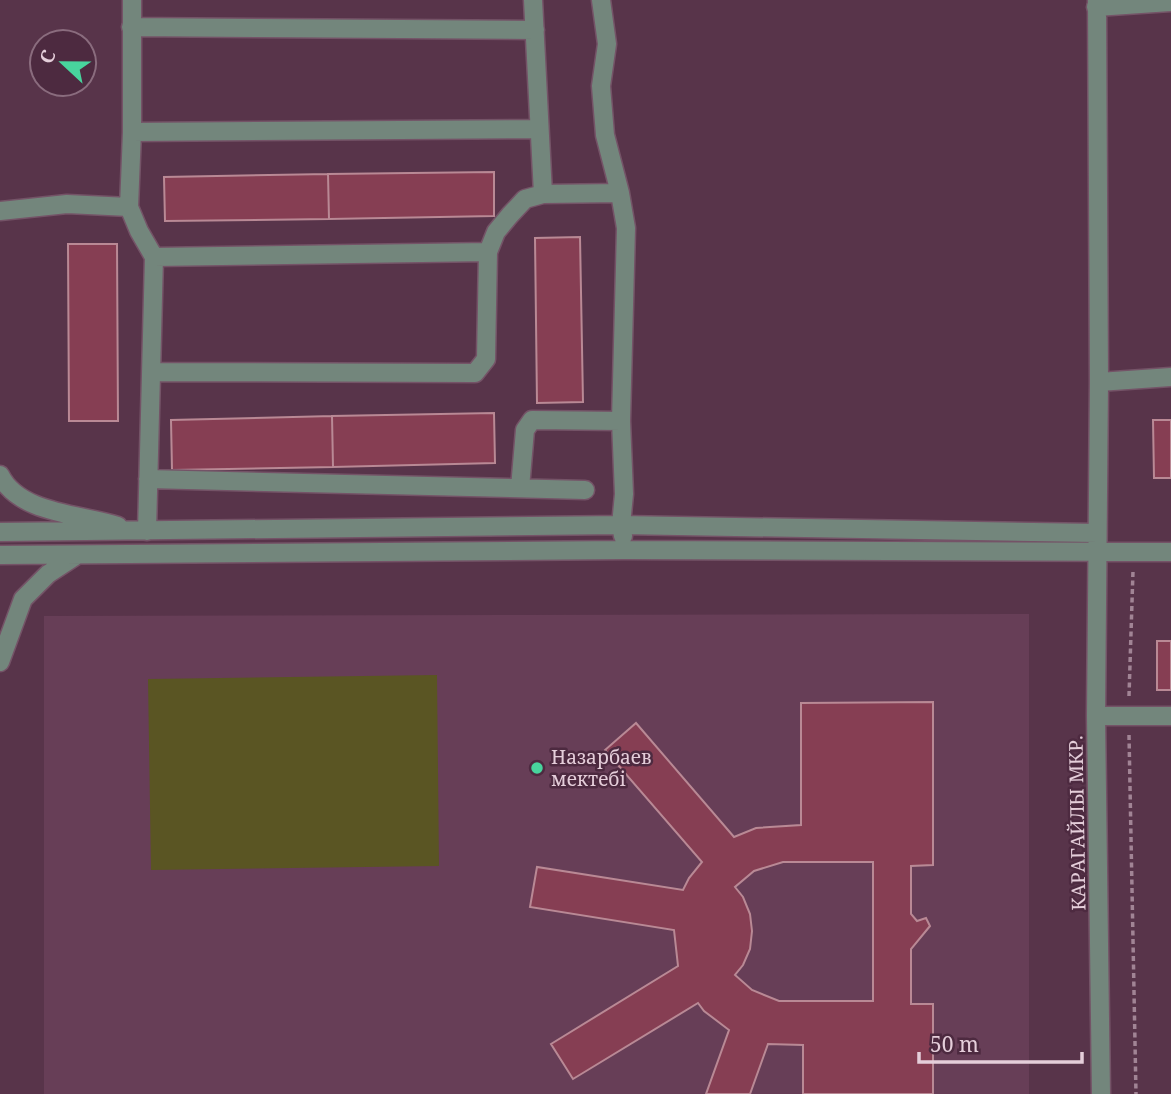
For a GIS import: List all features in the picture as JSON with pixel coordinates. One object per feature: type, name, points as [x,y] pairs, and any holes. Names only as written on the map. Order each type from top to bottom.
[{"type":"street","points":[[132,0],[132,132],[128,207],[154,257],[148,480],[141,531]]},
{"type":"street","points":[[533,0],[543,194]]},
{"type":"street","points":[[601,0],[607,44],[601,86],[605,135],[626,228],[621,421],[624,494],[621,524],[624,550]]},
{"type":"street","points":[[1097,4],[1171,2]]},
{"type":"street","name":"КАРАГАЙЛЫ МКР.","points":[[1097,4],[1099,382],[1096,716],[1101,1094]]},
{"type":"street","points":[[131,27],[535,30]]},
{"type":"street","points":[[132,132],[539,129]]},
{"type":"street","points":[[151,372],[475,373],[486,359],[488,252],[496,232],[526,199],[543,194],[620,193]]},
{"type":"street","points":[[0,211],[67,204],[128,207]]},
{"type":"street","points":[[154,257],[488,252]]},
{"type":"street","points":[[1099,382],[1171,377]]},
{"type":"street","points":[[520,488],[524,430],[532,420],[621,421]]},
{"type":"street","points":[[0,475],[5,485],[33,505],[141,531]]},
{"type":"street","points":[[148,480],[585,490]]},
{"type":"street","points":[[0,532],[621,524],[1097,542],[1133,551],[1171,552]]},
{"type":"street","points":[[0,555],[624,550],[1097,542]]},
{"type":"street","points":[[0,662],[23,599],[48,574],[78,555]]},
{"type":"street","points":[[1096,716],[1171,716]]},
{"type":"path","points":[[1133,551],[1128,716],[1136,1094]]},
{"type":"shaded area","name":"Назарбаев мектебі","points":[[1029,614],[1029,1094],[44,1094],[44,616]]},
{"type":"shaded area","points":[[437,675],[439,866],[151,870],[148,679]]},
{"type":"building","points":[[494,172],[494,216],[329,219],[328,174]]},
{"type":"building","points":[[328,174],[329,219],[165,221],[164,177]]},
{"type":"building","points":[[580,237],[583,402],[537,403],[535,238]]},
{"type":"building","points":[[68,244],[117,244],[118,421],[69,421]]},
{"type":"building","points":[[494,413],[495,463],[333,467],[332,416]]},
{"type":"building","points":[[332,416],[333,467],[172,470],[171,420]]},
{"type":"building","points":[[1153,420],[1171,420],[1171,478],[1154,478]]},
{"type":"building","points":[[1157,641],[1171,641],[1171,690],[1157,690]]},
{"type":"building","points":[[933,702],[933,865],[911,866],[911,914],[917,921],[926,918],[930,926],[911,949],[911,1004],[933,1004],[933,1094],[803,1094],[803,1045],[768,1044],[750,1094],[706,1094],[729,1030],[698,1003],[573,1079],[551,1044],[678,966],[674,930],[530,907],[537,867],[683,890],[702,862],[605,750],[636,723],[734,837],[756,828],[801,825],[801,703]],"holes":[[[783,862],[873,862],[873,1001],[779,1001],[752,990],[735,975],[750,949],[752,931],[750,914],[743,897],[735,887],[754,871]]]},
{"type":"place","name":"Назарбаев мектебі","points":[[537,768]]}]
